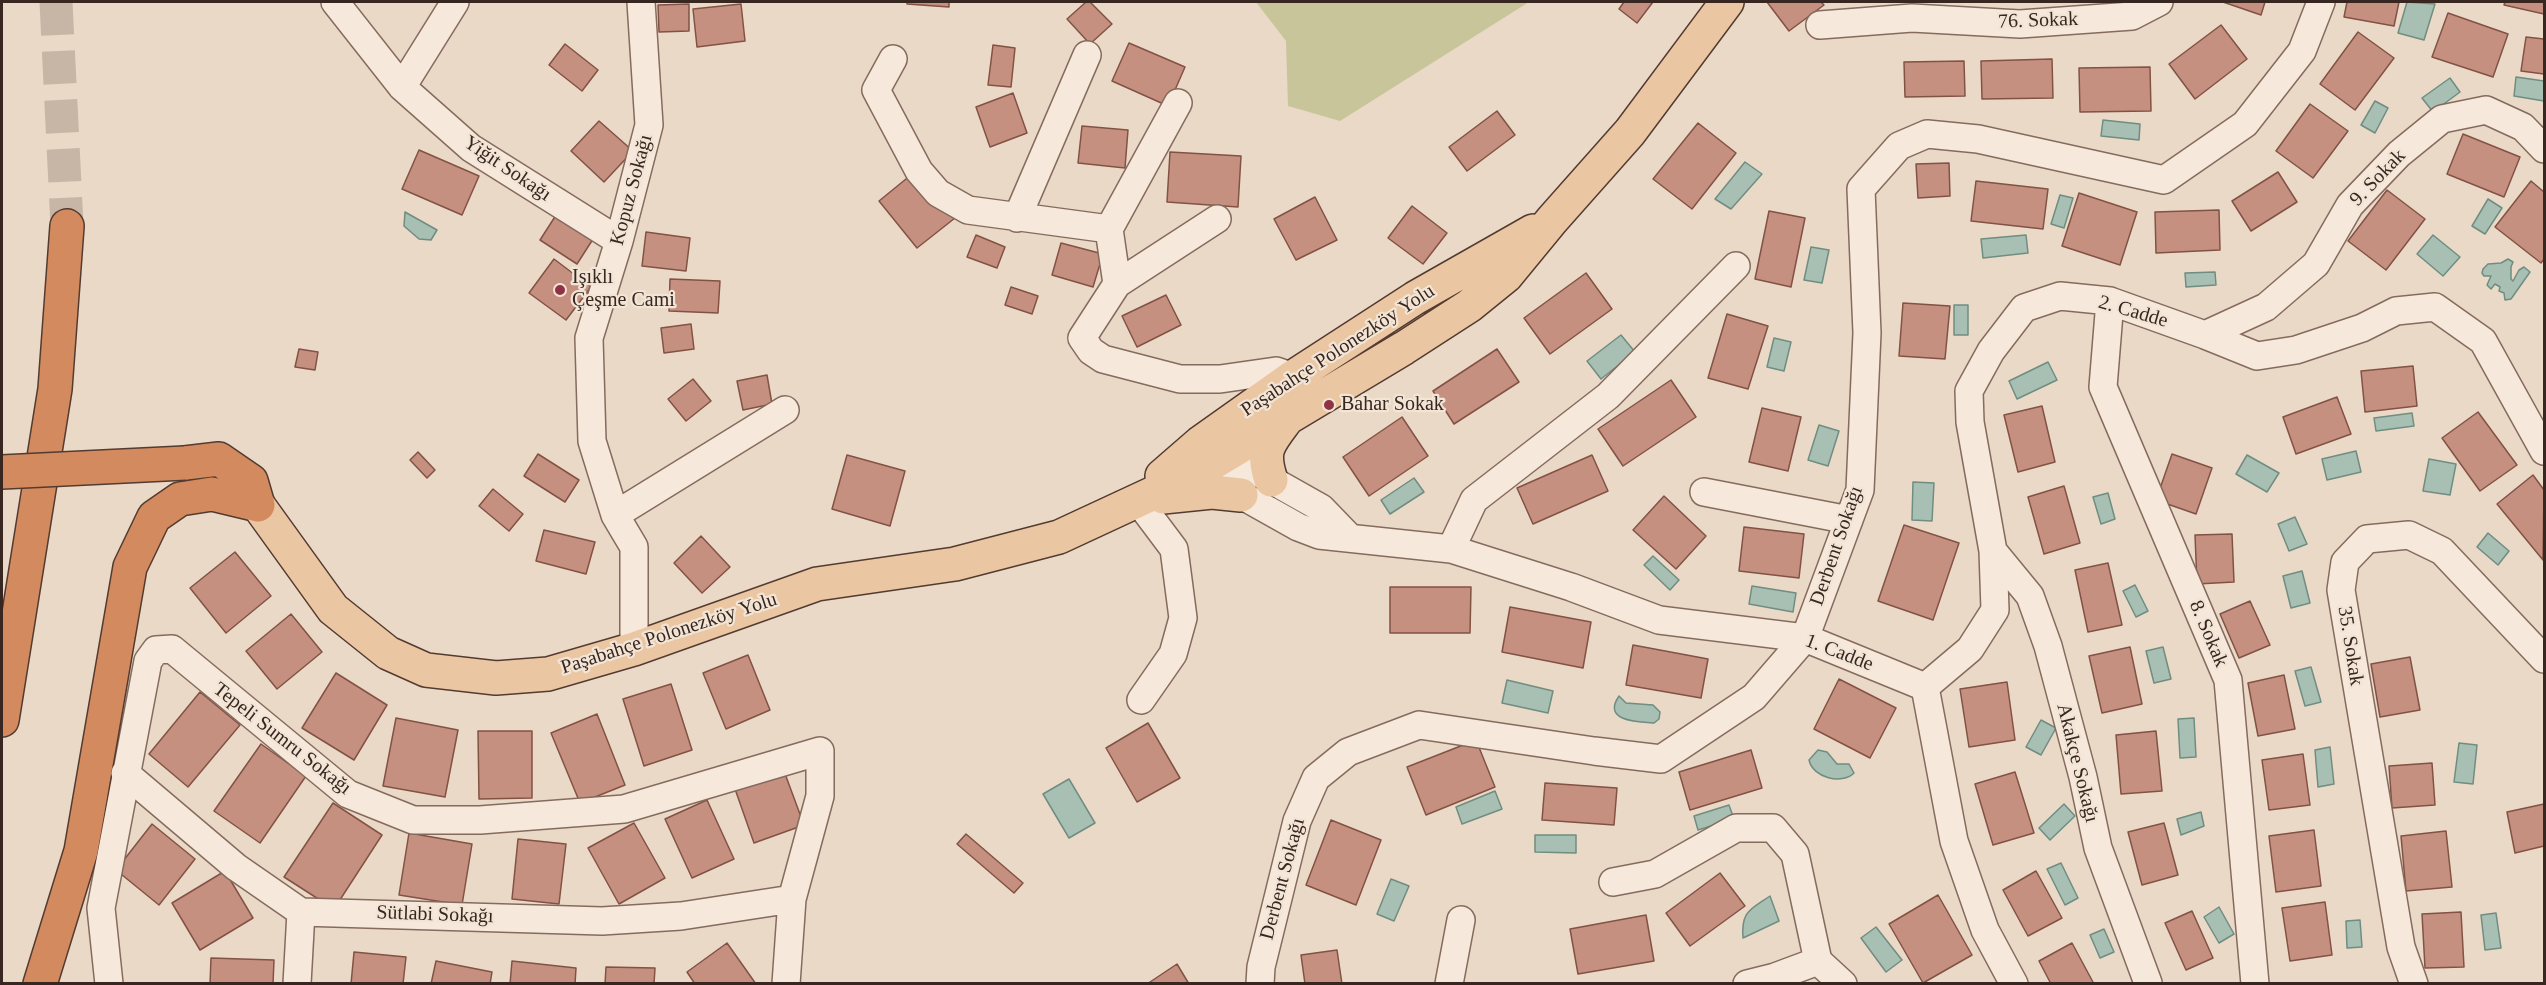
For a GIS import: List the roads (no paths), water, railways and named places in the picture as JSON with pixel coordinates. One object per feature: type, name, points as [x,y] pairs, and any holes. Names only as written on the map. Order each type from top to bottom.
[{"type":"highway","points":[[2,720],[55,389],[67,226]]},
{"type":"highway","points":[[2,472],[186,463],[219,459],[251,481],[258,505],[212,494],[180,499],[154,517],[129,567],[81,851],[40,984]]},
{"type":"highway","points":[[33,984],[59,923]]},
{"type":"main road","name":"Paşabahçe Polonezköy Yolu","points":[[258,505],[333,609],[388,653],[426,670],[496,678],[548,674],[634,649],[817,584],[955,564],[1059,537],[1138,501],[1176,462],[1214,452],[1287,418],[1469,306],[1506,276],[1630,132],[1727,2]]},
{"type":"main road","name":"Paşabahçe Polonezköy Yolu","points":[[1214,452],[1293,377],[1415,298],[1552,220]]},
{"type":"main road","points":[[1214,452],[1228,436],[1337,362],[1365,331]]},
{"type":"main road","points":[[1271,480],[1265,463],[1265,452],[1287,418]]},
{"type":"main road","points":[[1138,501],[1212,492],[1241,495]]},
{"type":"street","name":"Yiğit Sokağı","points":[[335,2],[402,87],[471,148],[620,241]]},
{"type":"street","points":[[402,87],[455,2]]},
{"type":"street","name":"Kopuz Sokağı","points":[[634,649],[634,547],[615,515],[592,441],[589,338],[620,241],[649,125],[641,2]]},
{"type":"street","name":"76. Sokak","points":[[1820,25],[1921,10],[2031,23],[2132,16],[2159,2]]},
{"type":"street","name":"Derbent Sokağı","points":[[1260,984],[1261,966],[1297,821],[1316,778],[1348,752],[1419,725],[1661,759],[1755,697],[1805,638],[1860,490],[1867,333],[1862,189],[1899,146],[1927,134],[1978,139],[2164,180],[2245,124],[2302,51],[2321,2]]},
{"type":"street","points":[[1017,218],[1087,55]]},
{"type":"street","points":[[893,59],[876,90],[919,171],[938,193],[968,210],[1109,229]]},
{"type":"street","points":[[1117,284],[1109,229],[1178,103]]},
{"type":"street","name":"9. Sokak","points":[[2205,334],[2266,307],[2316,264],[2350,205],[2399,154],[2442,119],[2486,110],[2523,127],[2544,149]]},
{"type":"street","points":[[1217,219],[1117,284],[1082,338],[1091,351],[1103,358],[1180,379],[1220,380],[1276,371],[1293,377]]},
{"type":"street","points":[[1451,549],[1474,500],[1608,396],[1736,266]]},
{"type":"street","name":"2. Cadde","points":[[1924,687],[1970,649],[1995,610],[1993,551],[1970,422],[1969,391],[1991,351],[2024,308],[2060,296],[2109,301],[2205,334],[2257,356],[2296,350],[2362,328],[2396,311],[2435,307],[2483,341],[2544,451]]},
{"type":"street","name":"8. Sokak","points":[[2109,301],[2103,387],[2228,680],[2255,984]]},
{"type":"street","points":[[615,515],[785,410]]},
{"type":"street","points":[[1214,452],[1321,508],[1350,538]]},
{"type":"street","name":"1. Cadde","points":[[1214,452],[1222,477],[1241,495],[1298,527],[1319,535],[1451,549],[1571,587],[1659,620],[1805,638],[1924,687]]},
{"type":"street","points":[[1704,492],[1849,520]]},
{"type":"street","points":[[1138,501],[1174,549],[1183,618],[1173,654],[1141,700]]},
{"type":"street","name":"35. Sokak","points":[[2414,984],[2401,947],[2345,617],[2341,590],[2345,562],[2367,539],[2409,535],[2434,547],[2442,551],[2544,659]]},
{"type":"street","name":"Akakçe Sokağı","points":[[1993,551],[2030,596],[2034,606],[2048,646],[2098,848],[2148,983]]},
{"type":"street","name":"Tepeli Sumru Sokağı","points":[[109,984],[101,908],[148,661],[156,650],[172,649],[348,794],[413,820],[480,820],[624,809],[820,751],[820,796],[792,899]]},
{"type":"street","points":[[1924,687],[1954,841],[1985,930],[2014,984]]},
{"type":"street","points":[[125,773],[236,867],[301,912],[297,984]]},
{"type":"street","points":[[1612,882],[1655,874],[1736,828],[1773,828],[1795,854],[1818,961],[1843,984]]},
{"type":"street","points":[[786,984],[792,899]]},
{"type":"street","name":"Sütlabi Sokağı","points":[[301,912],[602,921],[681,916],[792,899]]},
{"type":"street","points":[[1449,984],[1461,920]]},
{"type":"street","points":[[1747,984],[1777,980],[1818,961]]},
{"type":"tunnel","points":[[56,2],[67,226]]},
{"type":"place","name":"Işıklı Çeşme Cami","points":[[560,290]]},
{"type":"place","name":"Bahar Sokak","points":[[1329,405]]}]
